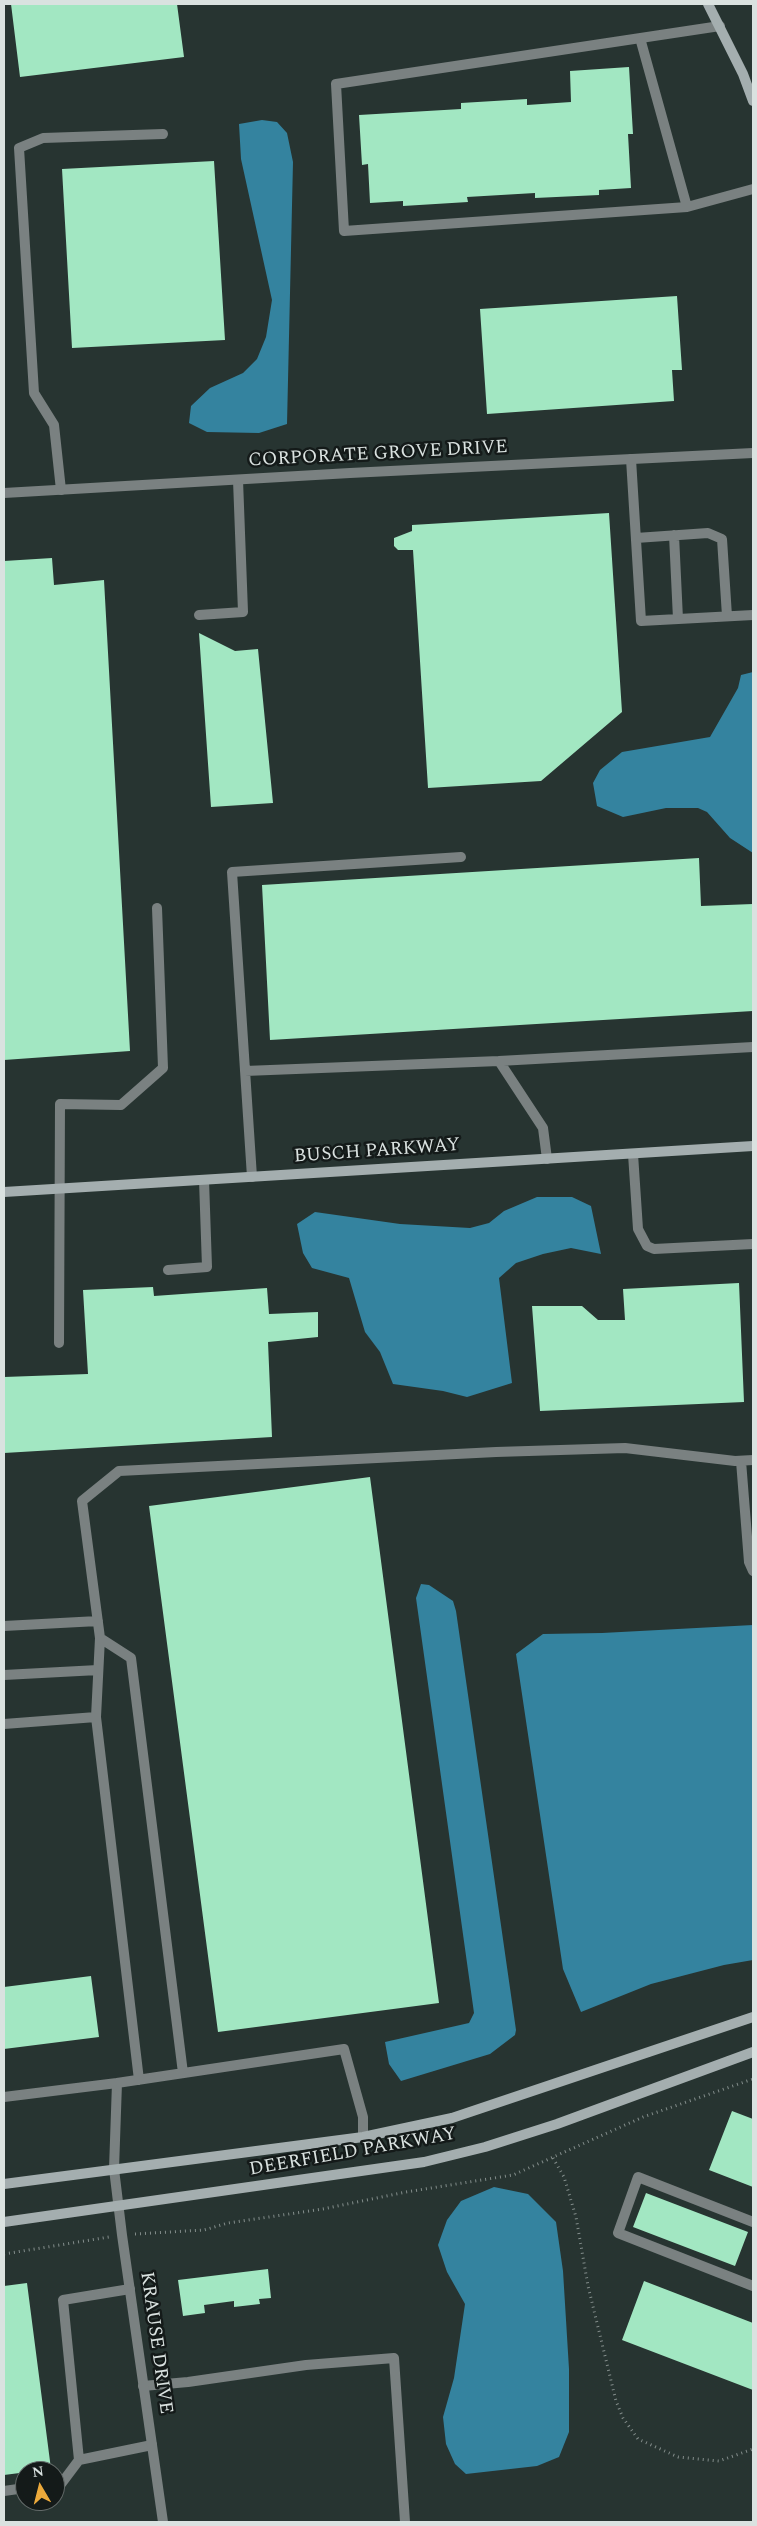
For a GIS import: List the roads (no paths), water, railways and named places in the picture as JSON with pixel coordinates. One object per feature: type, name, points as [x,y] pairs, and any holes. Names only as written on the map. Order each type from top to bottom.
[{"type":"main road","points":[[708,4],[720,26],[753,100]]},
{"type":"main road","name":"BUSCH PARKWAY","points":[[4,1192],[753,1146]]},
{"type":"main road","name":"DEERFIELD PARKWAY","points":[[4,2184],[363,2137],[452,2118],[753,2017]]},
{"type":"main road","name":"DEERFIELD PARKWAY","points":[[4,2222],[424,2162],[485,2147],[557,2124],[753,2052]]},
{"type":"street","points":[[720,26],[336,84],[344,231],[687,206],[753,189]]},
{"type":"street","points":[[640,38],[687,206]]},
{"type":"street","points":[[61,490],[54,426],[34,393],[18,148],[43,138],[163,134]]},
{"type":"street","name":"CORPORATE GROVE DRIVE","points":[[4,493],[753,453]]},
{"type":"street","points":[[630,459],[641,621],[753,615]]},
{"type":"street","points":[[199,615],[243,612],[238,480]]},
{"type":"street","points":[[636,538],[708,533],[722,539],[727,616]]},
{"type":"street","points":[[674,535],[678,619]]},
{"type":"street","points":[[252,1177],[232,872],[461,857]]},
{"type":"street","points":[[59,1343],[60,1104],[121,1105],[163,1068],[157,908]]},
{"type":"street","points":[[245,1071],[499,1061],[753,1047]]},
{"type":"street","points":[[499,1061],[543,1128],[547,1159]]},
{"type":"street","points":[[633,1154],[638,1229],[647,1246],[654,1249],[753,1244]]},
{"type":"street","points":[[168,1270],[207,1266],[204,1180]]},
{"type":"street","points":[[139,2080],[96,1717],[100,1638],[82,1502],[119,1471],[496,1452],[625,1448],[741,1461],[753,1460]]},
{"type":"street","points":[[741,1461],[749,1562],[753,1571]]},
{"type":"street","points":[[4,1626],[98,1621]]},
{"type":"street","points":[[100,1638],[131,1658],[183,2073]]},
{"type":"street","points":[[4,1675],[98,1670]]},
{"type":"street","points":[[4,1724],[96,1717]]},
{"type":"street","points":[[4,2097],[139,2080],[344,2049],[363,2117],[363,2137]]},
{"type":"street","name":"KRAUSE DRIVE","points":[[117,2083],[114,2169],[163,2522]]},
{"type":"street","points":[[753,2222],[638,2177],[618,2233],[753,2286]]},
{"type":"street","points":[[65,2480],[79,2460],[63,2300],[130,2289]]},
{"type":"street","points":[[143,2386],[188,2382],[306,2365],[394,2358],[405,2522]]},
{"type":"street","points":[[79,2460],[152,2445]]},
{"type":"water","points":[[262,120],[277,122],[287,133],[293,162],[287,424],[259,433],[207,432],[189,423],[191,406],[210,388],[243,373],[257,359],[266,337],[272,300],[241,159],[239,124]]},
{"type":"water","points":[[753,672],[753,853],[730,838],[707,812],[698,808],[666,808],[623,817],[597,806],[593,783],[600,770],[622,752],[710,737],[738,688],[741,675]]},
{"type":"water","points":[[537,1197],[572,1197],[591,1206],[601,1254],[571,1248],[543,1254],[516,1263],[499,1278],[512,1383],[467,1397],[443,1391],[393,1384],[380,1352],[365,1332],[349,1278],[312,1268],[303,1253],[297,1224],[315,1212],[400,1224],[470,1228],[489,1223],[504,1211]]},
{"type":"water","points":[[421,1584],[429,1585],[453,1601],[456,1611],[516,2030],[515,2035],[490,2054],[401,2081],[389,2064],[385,2042],[469,2023],[474,2013],[416,1598]]},
{"type":"water","points":[[753,1625],[753,1960],[724,1965],[651,1984],[581,2012],[563,1969],[516,1654],[543,1634],[602,1633]]},
{"type":"water","points":[[494,2187],[528,2194],[556,2222],[563,2271],[569,2369],[569,2432],[559,2457],[537,2466],[466,2474],[455,2464],[446,2444],[443,2417],[454,2378],[465,2304],[447,2272],[438,2245],[447,2220],[461,2201]]}]
